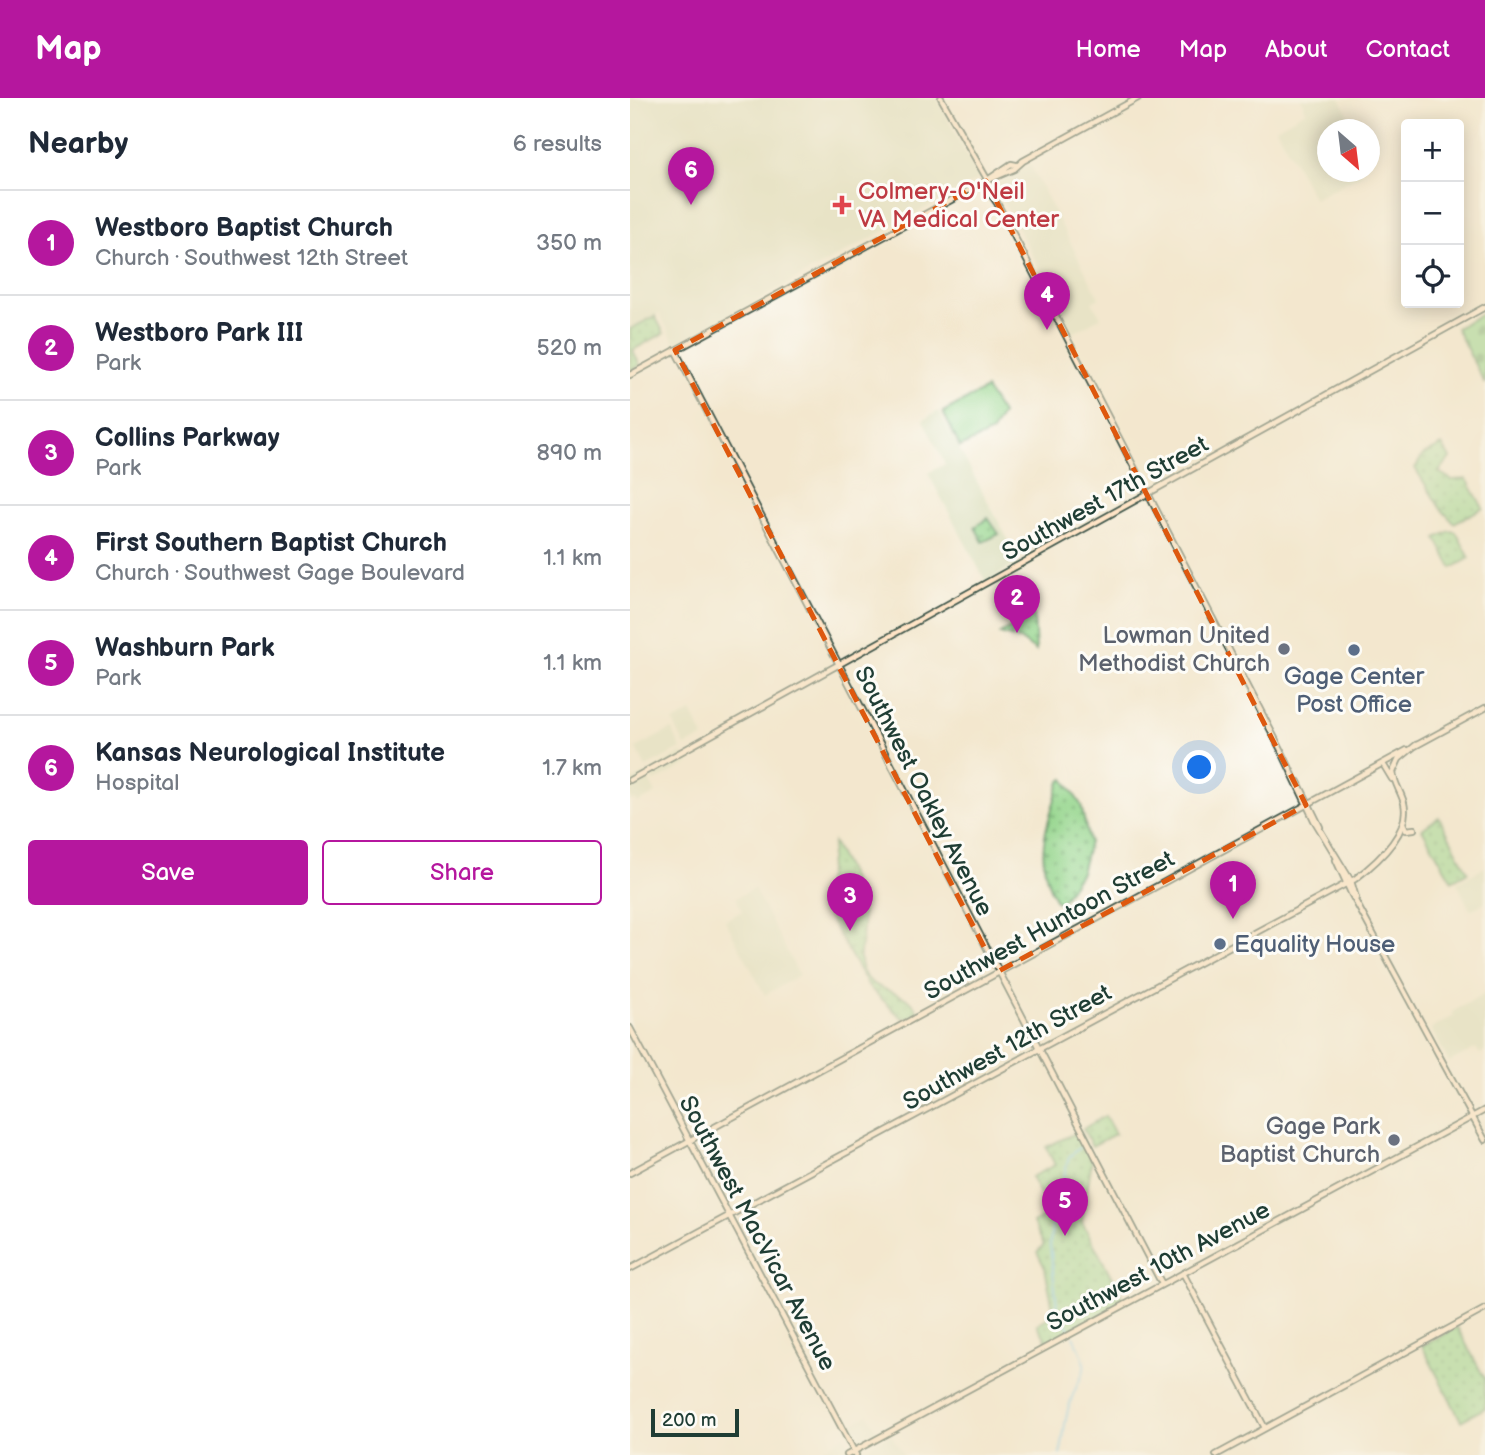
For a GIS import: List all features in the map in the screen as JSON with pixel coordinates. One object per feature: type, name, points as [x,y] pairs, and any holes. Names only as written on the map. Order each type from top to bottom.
[{"type":"main road","points":[[942,98],[995,193],[997,203],[1356,898],[1485,1140]]},
{"type":"main road","points":[[630,375],[986,181],[994,180],[1016,165],[1138,98]]},
{"type":"main road","name":"Southwest 17th Street","points":[[630,780],[1485,307]]},
{"type":"main road","name":"Southwest Oakley Avenue","points":[[675,350],[1162,1284]]},
{"type":"main road","name":"Southwest Huntoon Street","points":[[630,1173],[1485,708]]},
{"type":"main road","points":[[1414,829],[1406,830],[1403,823],[1405,813],[1393,776],[1395,765],[1416,745]]},
{"type":"main road","points":[[1383,764],[1401,795]]},
{"type":"main road","name":"Southwest 12th Street","points":[[630,1269],[1349,882],[1391,843],[1403,823]]},
{"type":"main road","name":"Southwest MacVicar Avenue","points":[[630,1028],[855,1453]]},
{"type":"main road","name":"Southwest 10th Avenue","points":[[848,1455],[1485,1110]]},
{"type":"main road","points":[[1183,1273],[1265,1428]]},
{"type":"main road","points":[[1216,1455],[1485,1309]]},
{"type":"highlighted area","points":[[986,181],[1306,805],[997,972],[675,350]]},
{"type":"shaded area","points":[[630,98],[937,98],[979,179],[676,345],[659,313],[630,329]]},
{"type":"shaded area","points":[[1301,98],[1340,98],[1351,119],[1317,119],[1317,182],[1346,182],[1314,199],[1276,128],[1306,111]]},
{"type":"shaded area","points":[[1030,164],[1099,298],[1092,302],[1101,317],[1073,333],[995,185]]},
{"type":"shaded area","points":[[939,411],[1020,562],[986,582],[928,473],[945,464],[923,420]]},
{"type":"shaded area","points":[[691,712],[704,737],[685,746],[673,722]]},
{"type":"shaded area","points":[[672,729],[681,749],[646,767],[636,748]]},
{"type":"shaded area","points":[[682,753],[689,763],[654,782],[650,771]]},
{"type":"shaded area","points":[[645,774],[656,793],[637,803],[634,799],[630,801],[630,782]]},
{"type":"shaded area","points":[[1485,867],[1485,903],[1470,910],[1457,883]]},
{"type":"shaded area","points":[[754,888],[799,975],[765,995],[725,920],[742,911],[736,898]]},
{"type":"shaded area","points":[[1485,994],[1485,1051],[1480,1054],[1476,1048],[1449,1062],[1431,1029],[1454,1016],[1452,1012]]},
{"type":"shaded area","points":[[868,1414],[879,1435],[856,1448],[845,1427]]},
{"type":"shaded area","points":[[891,1434],[904,1455],[858,1455],[859,1451]]},
{"type":"shaded area","points":[[845,1435],[850,1451],[843,1455],[814,1455]]},
{"type":"green space","points":[[1485,312],[1485,384],[1456,328]]},
{"type":"green space","points":[[655,316],[664,333],[633,350],[640,365],[630,371],[630,329]]},
{"type":"green space","points":[[986,389],[1002,414],[992,432],[960,447],[943,412]]},
{"type":"green space","points":[[1442,445],[1450,458],[1439,472],[1452,480],[1467,479],[1483,508],[1454,523],[1440,508],[1415,468],[1423,455]]},
{"type":"green space","points":[[988,518],[999,534],[983,542],[975,527]]},
{"type":"green space","points":[[1450,531],[1456,532],[1470,558],[1452,568],[1436,538]]},
{"type":"green space","points":[[1034,615],[1036,651],[1021,640],[1000,634]]},
{"type":"green space","points":[[1064,779],[1081,805],[1089,842],[1081,872],[1061,902],[1056,901],[1049,885],[1043,856],[1051,813],[1060,782]]},
{"type":"green space","points":[[1439,817],[1468,872],[1452,881],[1422,829]]},
{"type":"green space","points":[[833,843],[852,880],[862,909],[860,959],[863,972],[875,985],[913,1004],[918,1012],[908,1019],[901,1017],[869,987],[828,916],[824,893]]},
{"type":"green space","points":[[1105,1116],[1115,1134],[1092,1146],[1083,1129]]},
{"type":"green space","points":[[1079,1131],[1092,1160],[1082,1222],[1123,1298],[1119,1305],[1048,1343],[1037,1324],[1054,1314],[1045,1268],[1037,1252],[1044,1245],[1033,1223],[1050,1213],[1031,1177],[1055,1165],[1046,1147]]},
{"type":"green space","points":[[1457,1327],[1485,1379],[1485,1408],[1461,1421],[1422,1346]]},
{"type":"waterway","points":[[1070,1331],[1057,1306],[1050,1245],[1053,1217],[1069,1157],[1083,1145]]},
{"type":"waterway","points":[[1060,1455],[1067,1412],[1084,1366],[1073,1336]]},
{"type":"place","name":"Kansas Neurological Institute","points":[[691,205]]},
{"type":"place","name":"Colmery-O'Neil VA Medical Center","points":[[842,205]]},
{"type":"place","name":"First Southern Baptist Church","points":[[1047,330]]},
{"type":"place","name":"Westboro Park III","points":[[1017,633]]},
{"type":"place","name":"Lowman United Methodist Church","points":[[1284,649]]},
{"type":"place","name":"Gage Center Post Office","points":[[1354,650]]},
{"type":"place","name":"Westboro Baptist Church","points":[[1233,919]]},
{"type":"place","name":"Collins Parkway","points":[[850,931]]},
{"type":"place","name":"Equality House","points":[[1220,944]]},
{"type":"place","name":"Gage Park Baptist Church","points":[[1394,1140]]},
{"type":"place","name":"Washburn Park","points":[[1065,1236]]}]
